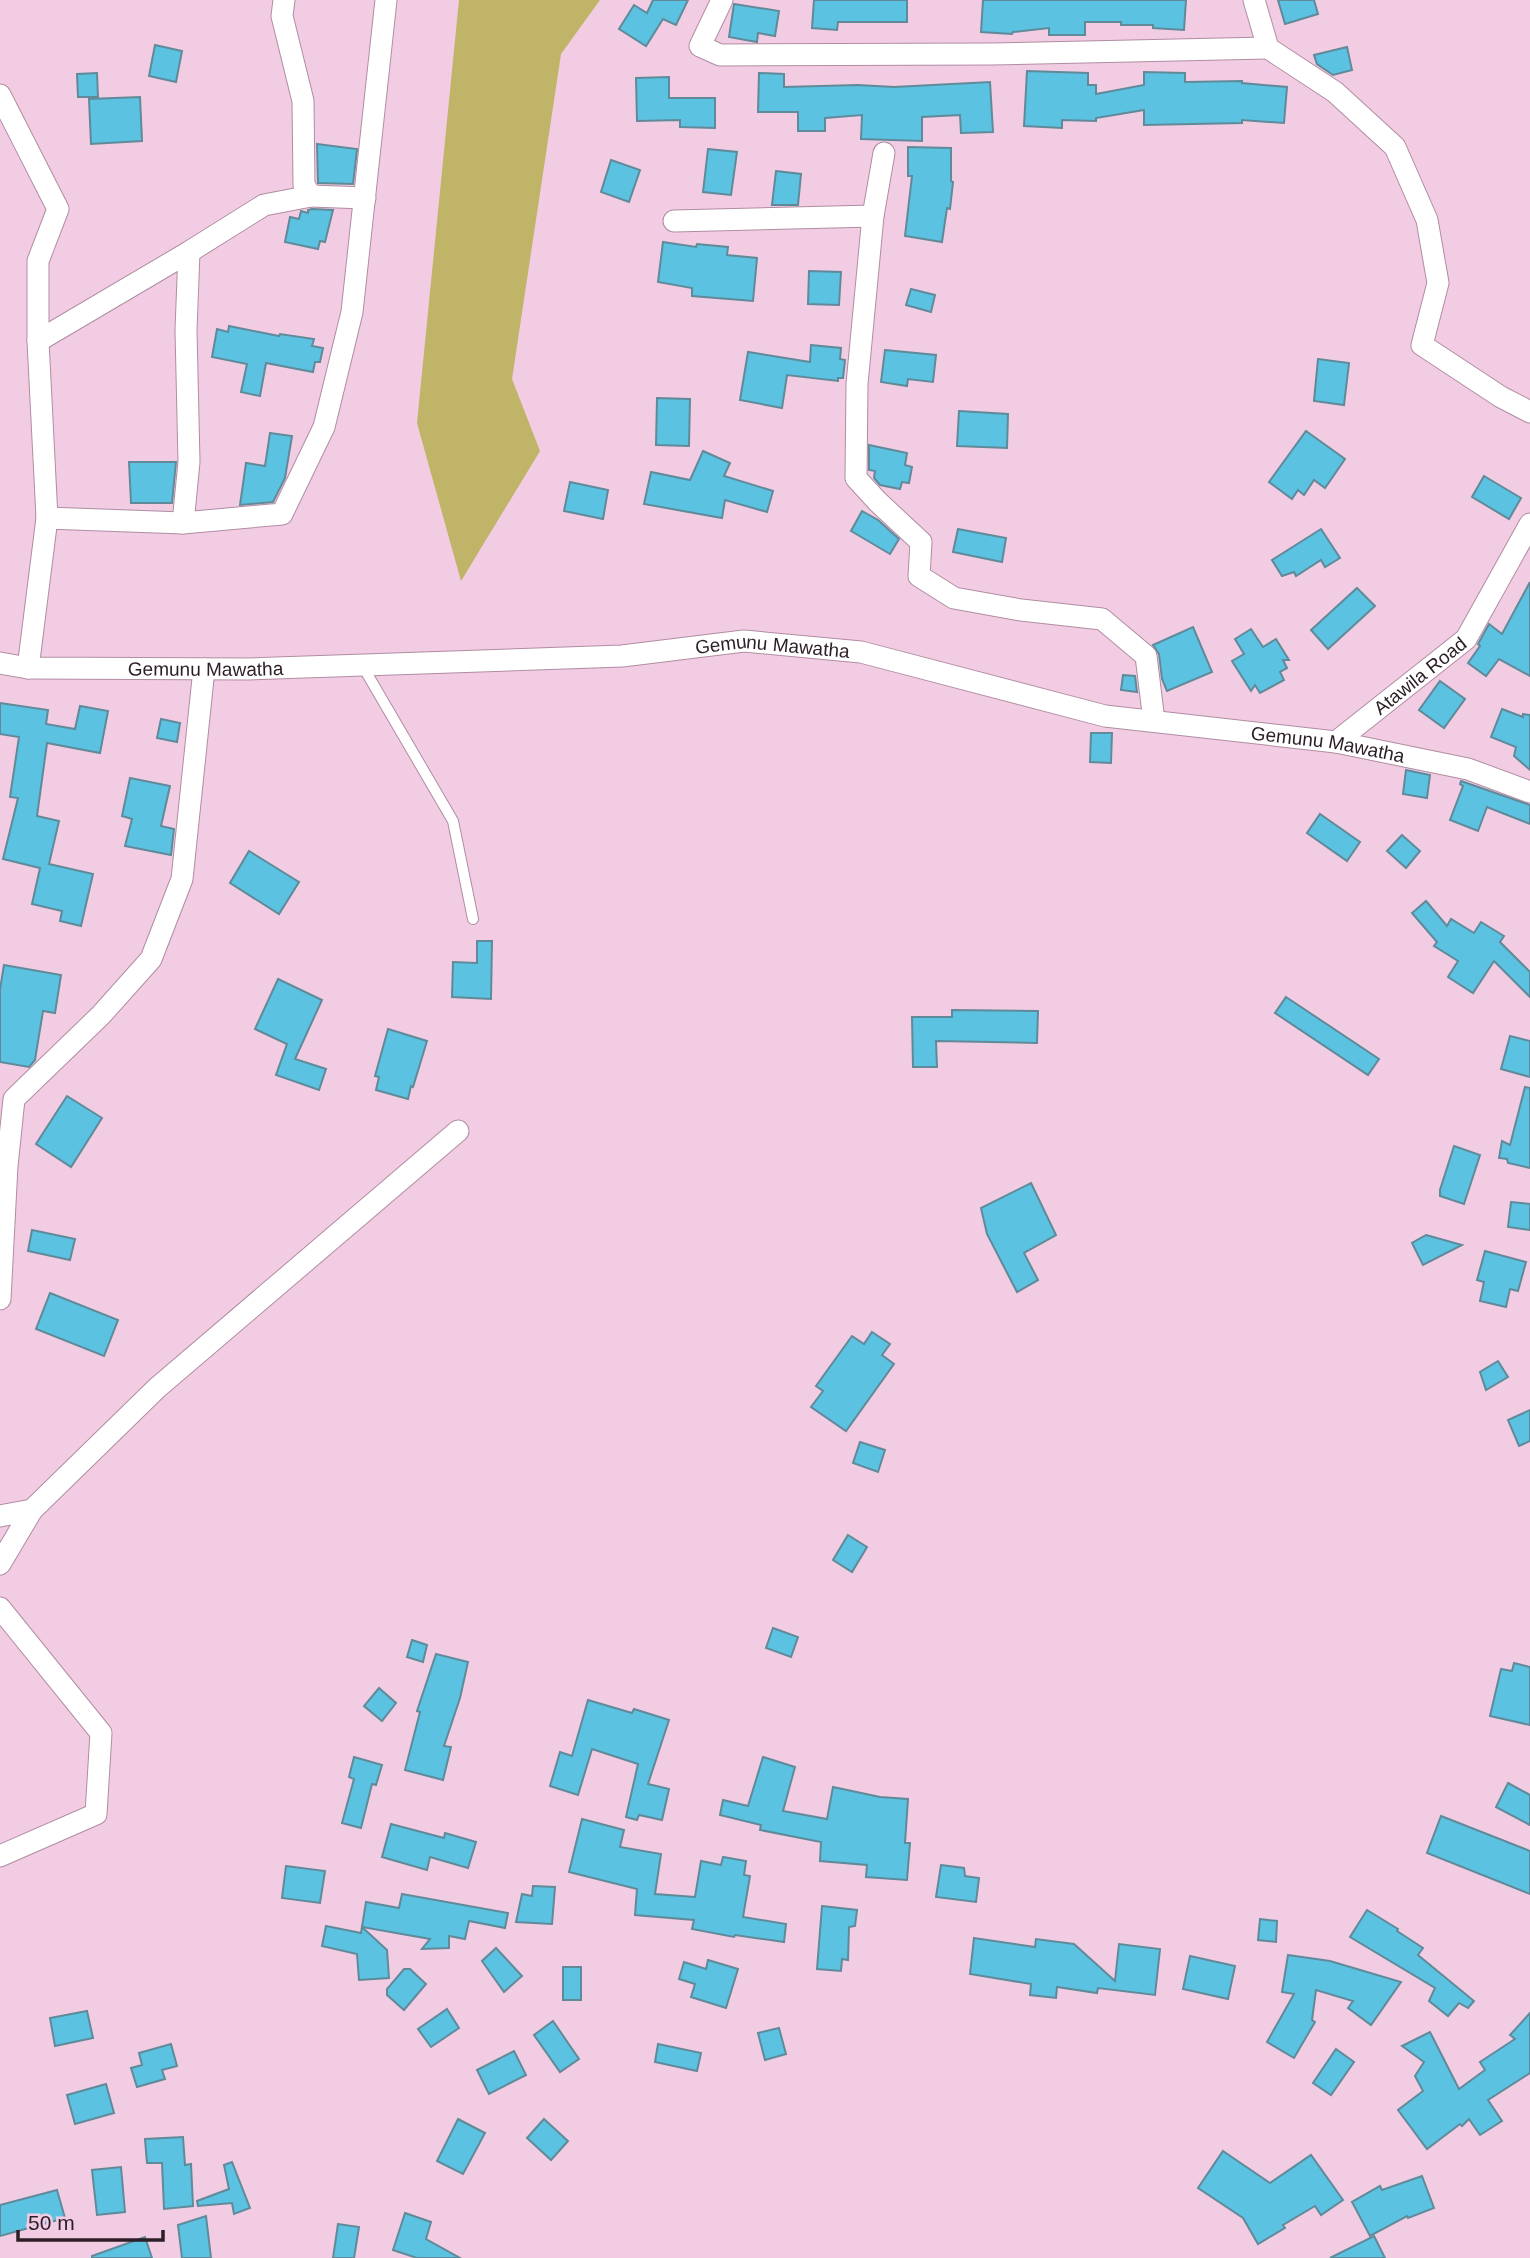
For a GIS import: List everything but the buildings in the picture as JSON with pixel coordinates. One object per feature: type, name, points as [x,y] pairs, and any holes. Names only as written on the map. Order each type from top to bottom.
[{"type":"street","points":[[284,0],[282,16],[303,101],[304,185],[312,196]]},
{"type":"street","points":[[47,518],[183,523],[282,514],[324,427],[352,312],[386,0]]},
{"type":"street","points":[[722,0],[700,46],[720,55],[990,54],[1268,48],[1335,92],[1395,147],[1427,220],[1437,284],[1422,345],[1530,412]]},
{"type":"street","points":[[1254,0],[1268,48]]},
{"type":"street","points":[[0,95],[58,209],[38,261],[38,341],[47,518],[27,668]]},
{"type":"street","points":[[884,153],[873,216],[857,384],[856,478],[921,542],[919,576],[954,598],[1102,620],[1146,656],[1154,721]]},
{"type":"street","points":[[38,341],[264,205],[312,196],[365,198]]},
{"type":"street","points":[[674,221],[873,216]]},
{"type":"street","points":[[183,523],[189,462],[186,330],[189,252]]},
{"type":"street","name":"Atawila Road","points":[[1336,742],[1466,639],[1530,524]]},
{"type":"street","name":"Gemunu Mawatha","points":[[0,663],[27,668],[204,669],[362,665],[622,656],[744,641],[861,652],[1105,716],[1336,742],[1468,769],[1530,792]]},
{"type":"street","points":[[0,1299],[7,1166],[14,1099],[101,1014],[151,959],[182,879],[204,669]]},
{"type":"street","points":[[0,1564],[32,1510],[157,1388],[458,1131]]},
{"type":"street","points":[[0,1516],[32,1510]]},
{"type":"street","points":[[0,1608],[102,1733],[96,1814],[0,1856]]},
{"type":"lane","points":[[362,665],[453,821],[473,919]]},
{"type":"shaded area","points":[[459,0],[600,0],[561,54],[512,379],[540,451],[461,581],[417,423]]}]
